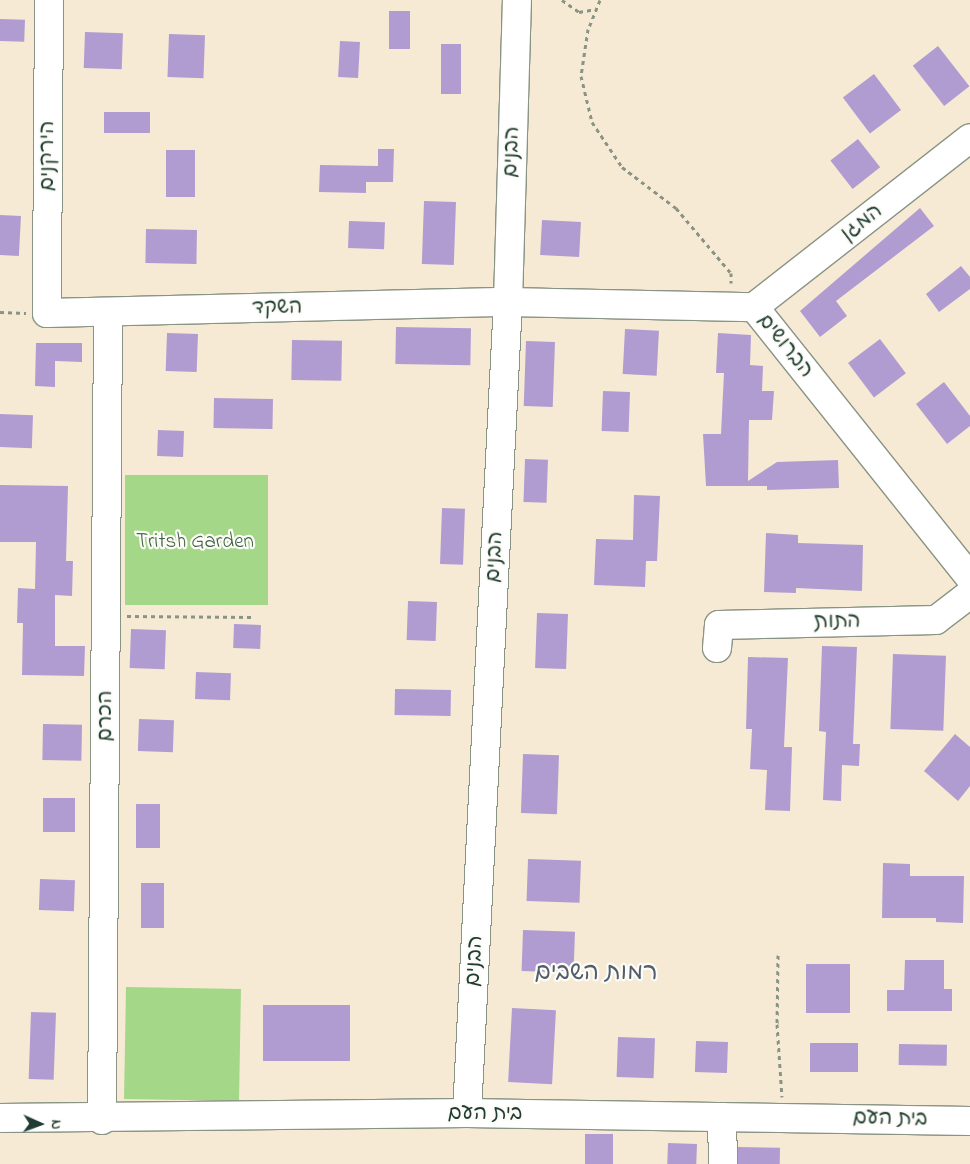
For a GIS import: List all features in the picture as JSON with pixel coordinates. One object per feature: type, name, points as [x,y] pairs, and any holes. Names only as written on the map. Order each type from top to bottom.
[{"type":"street","name":"הירקנים","points":[[47,313],[49,0]]},
{"type":"street","name":"הבנים","points":[[467,1114],[508,302],[517,0]]},
{"type":"street","name":"המגן","points":[[743,307],[970,138]]},
{"type":"street","name":"השקד","points":[[47,313],[508,302]]},
{"type":"street","name":"הברושים","points":[[508,302],[743,307],[970,578]]},
{"type":"street","name":"הכרם","points":[[102,1120],[108,312]]},
{"type":"street","name":"התות","points":[[718,648],[719,625],[936,620],[970,594]]},
{"type":"street","name":"בית העם","points":[[0,1118],[102,1120],[467,1114],[970,1121]]},
{"type":"street","points":[[722,1117],[723,1164]]},
{"type":"path","points":[[562,0],[579,12],[596,9]]},
{"type":"path","points":[[600,0],[588,29],[580,76],[592,122],[622,167],[676,208],[731,274],[743,307]]},
{"type":"path","points":[[107,616],[254,617]]},
{"type":"path","points":[[778,955],[777,1024],[784,1118]]},
{"type":"green space","name":"Tritsh Garden","points":[[125,475],[268,475],[268,605],[125,605]]},
{"type":"green space","points":[[126,987],[241,989],[239,1101],[124,1099]]},
{"type":"building","points":[[389,11],[410,11],[410,49],[389,49]]},
{"type":"building","points":[[0,19],[25,20],[24,42],[0,41]]},
{"type":"building","points":[[85,32],[123,33],[122,69],[84,68]]},
{"type":"building","points":[[169,34],[205,35],[203,78],[167,77]]},
{"type":"building","points":[[340,41],[360,42],[358,78],[338,77]]},
{"type":"building","points":[[441,44],[461,44],[461,94],[441,94]]},
{"type":"building","points":[[938,46],[969,86],[944,106],[913,66]]},
{"type":"building","points":[[874,74],[901,110],[870,133],[843,97]]},
{"type":"building","points":[[104,112],[150,112],[150,133],[104,133]]},
{"type":"building","points":[[858,139],[880,167],[853,189],[830,161]]},
{"type":"building","points":[[378,149],[394,149],[393,182],[366,182],[366,193],[319,192],[320,165],[378,166]]},
{"type":"building","points":[[166,150],[195,150],[195,197],[166,197]]},
{"type":"building","points":[[424,201],[456,202],[454,265],[422,264]]},
{"type":"building","points":[[920,208],[934,226],[836,301],[847,316],[820,337],[800,311]]},
{"type":"building","points":[[0,215],[21,216],[19,256],[0,255]]},
{"type":"building","points":[[542,220],[581,222],[579,257],[540,255]]},
{"type":"building","points":[[349,221],[385,222],[384,249],[348,248]]},
{"type":"building","points":[[146,229],[197,230],[196,264],[145,263]]},
{"type":"building","points":[[961,266],[970,277],[970,289],[939,312],[926,294]]},
{"type":"building","points":[[396,327],[471,328],[470,365],[395,364]]},
{"type":"building","points":[[625,329],[659,331],[657,376],[623,374]]},
{"type":"building","points":[[167,333],[198,334],[197,372],[166,371]]},
{"type":"building","points":[[718,333],[751,335],[750,365],[763,366],[762,391],[774,391],[772,420],[749,420],[748,481],[777,462],[838,460],[839,488],[767,490],[767,486],[706,486],[703,434],[721,434],[724,373],[716,373]]},
{"type":"building","points":[[880,339],[906,373],[874,397],[848,363]]},
{"type":"building","points":[[292,340],[342,341],[341,381],[291,380]]},
{"type":"building","points":[[526,341],[555,342],[553,407],[524,406]]},
{"type":"building","points":[[36,343],[82,343],[82,362],[55,361],[55,387],[35,386]]},
{"type":"building","points":[[944,382],[970,416],[970,426],[947,444],[916,404]]},
{"type":"building","points":[[603,391],[630,392],[629,432],[602,431]]},
{"type":"building","points":[[214,398],[273,399],[272,429],[213,428]]},
{"type":"building","points":[[0,414],[33,415],[32,448],[0,447]]},
{"type":"building","points":[[158,430],[184,431],[183,457],[157,456]]},
{"type":"building","points":[[525,459],[548,460],[546,503],[523,502]]},
{"type":"building","points":[[0,485],[68,486],[66,561],[73,561],[72,596],[55,595],[55,646],[85,646],[84,676],[22,675],[23,623],[17,623],[18,588],[35,589],[36,542],[0,542]]},
{"type":"building","points":[[634,495],[660,496],[657,561],[646,561],[645,587],[594,585],[596,539],[633,540]]},
{"type":"building","points":[[442,508],[465,509],[463,565],[440,564]]},
{"type":"building","points":[[766,533],[798,535],[798,543],[863,545],[862,591],[796,588],[796,593],[764,592]]},
{"type":"building","points":[[408,601],[437,602],[436,641],[407,640]]},
{"type":"building","points":[[537,613],[568,614],[566,669],[535,668]]},
{"type":"building","points":[[234,624],[261,625],[260,649],[233,648]]},
{"type":"building","points":[[131,629],[166,630],[165,669],[130,668]]},
{"type":"building","points":[[822,646],[857,647],[853,744],[860,744],[859,766],[842,765],[841,801],[823,800],[826,732],[819,731]]},
{"type":"building","points":[[893,654],[946,656],[943,731],[890,729]]},
{"type":"building","points":[[748,657],[788,658],[784,747],[792,747],[790,811],[765,810],[767,770],[750,769],[752,729],[746,729]]},
{"type":"building","points":[[196,672],[231,673],[230,700],[195,699]]},
{"type":"building","points":[[395,689],[451,690],[451,716],[395,715]]},
{"type":"building","points":[[139,719],[174,720],[173,752],[138,751]]},
{"type":"building","points":[[43,724],[82,725],[81,761],[42,760]]},
{"type":"building","points":[[955,734],[970,747],[970,786],[958,801],[924,771]]},
{"type":"building","points":[[523,754],[559,755],[557,814],[521,813]]},
{"type":"building","points":[[43,798],[75,798],[75,832],[43,832]]},
{"type":"building","points":[[136,804],[160,804],[160,848],[136,848]]},
{"type":"building","points":[[528,859],[581,861],[580,903],[527,901]]},
{"type":"building","points":[[883,863],[910,864],[910,876],[964,876],[963,923],[936,922],[936,918],[882,918]]},
{"type":"building","points":[[40,879],[75,880],[74,911],[39,910]]},
{"type":"building","points":[[141,883],[164,883],[164,928],[141,928]]},
{"type":"building","points":[[523,930],[575,932],[574,973],[522,971]]},
{"type":"building","points":[[905,960],[944,960],[944,989],[952,989],[952,1011],[887,1011],[887,990],[904,990]]},
{"type":"building","points":[[806,964],[850,964],[850,1013],[806,1013]]},
{"type":"building","points":[[263,1005],[350,1005],[350,1061],[263,1061]]},
{"type":"building","points":[[512,1008],[556,1010],[552,1084],[508,1082]]},
{"type":"building","points":[[31,1012],[56,1013],[54,1080],[29,1079]]},
{"type":"building","points":[[618,1037],[655,1038],[654,1078],[617,1077]]},
{"type":"building","points":[[696,1041],[728,1042],[727,1073],[695,1072]]},
{"type":"building","points":[[810,1043],[858,1043],[858,1072],[810,1072]]},
{"type":"building","points":[[899,1044],[947,1045],[947,1066],[899,1065]]},
{"type":"building","points":[[585,1134],[613,1134],[613,1164],[585,1164]]},
{"type":"building","points":[[668,1143],[697,1144],[696,1164],[667,1164]]},
{"type":"building","points":[[738,1147],[780,1148],[780,1164],[738,1164]]},
{"type":"district","name":"רמות השבים","points":[[596,974]]}]
